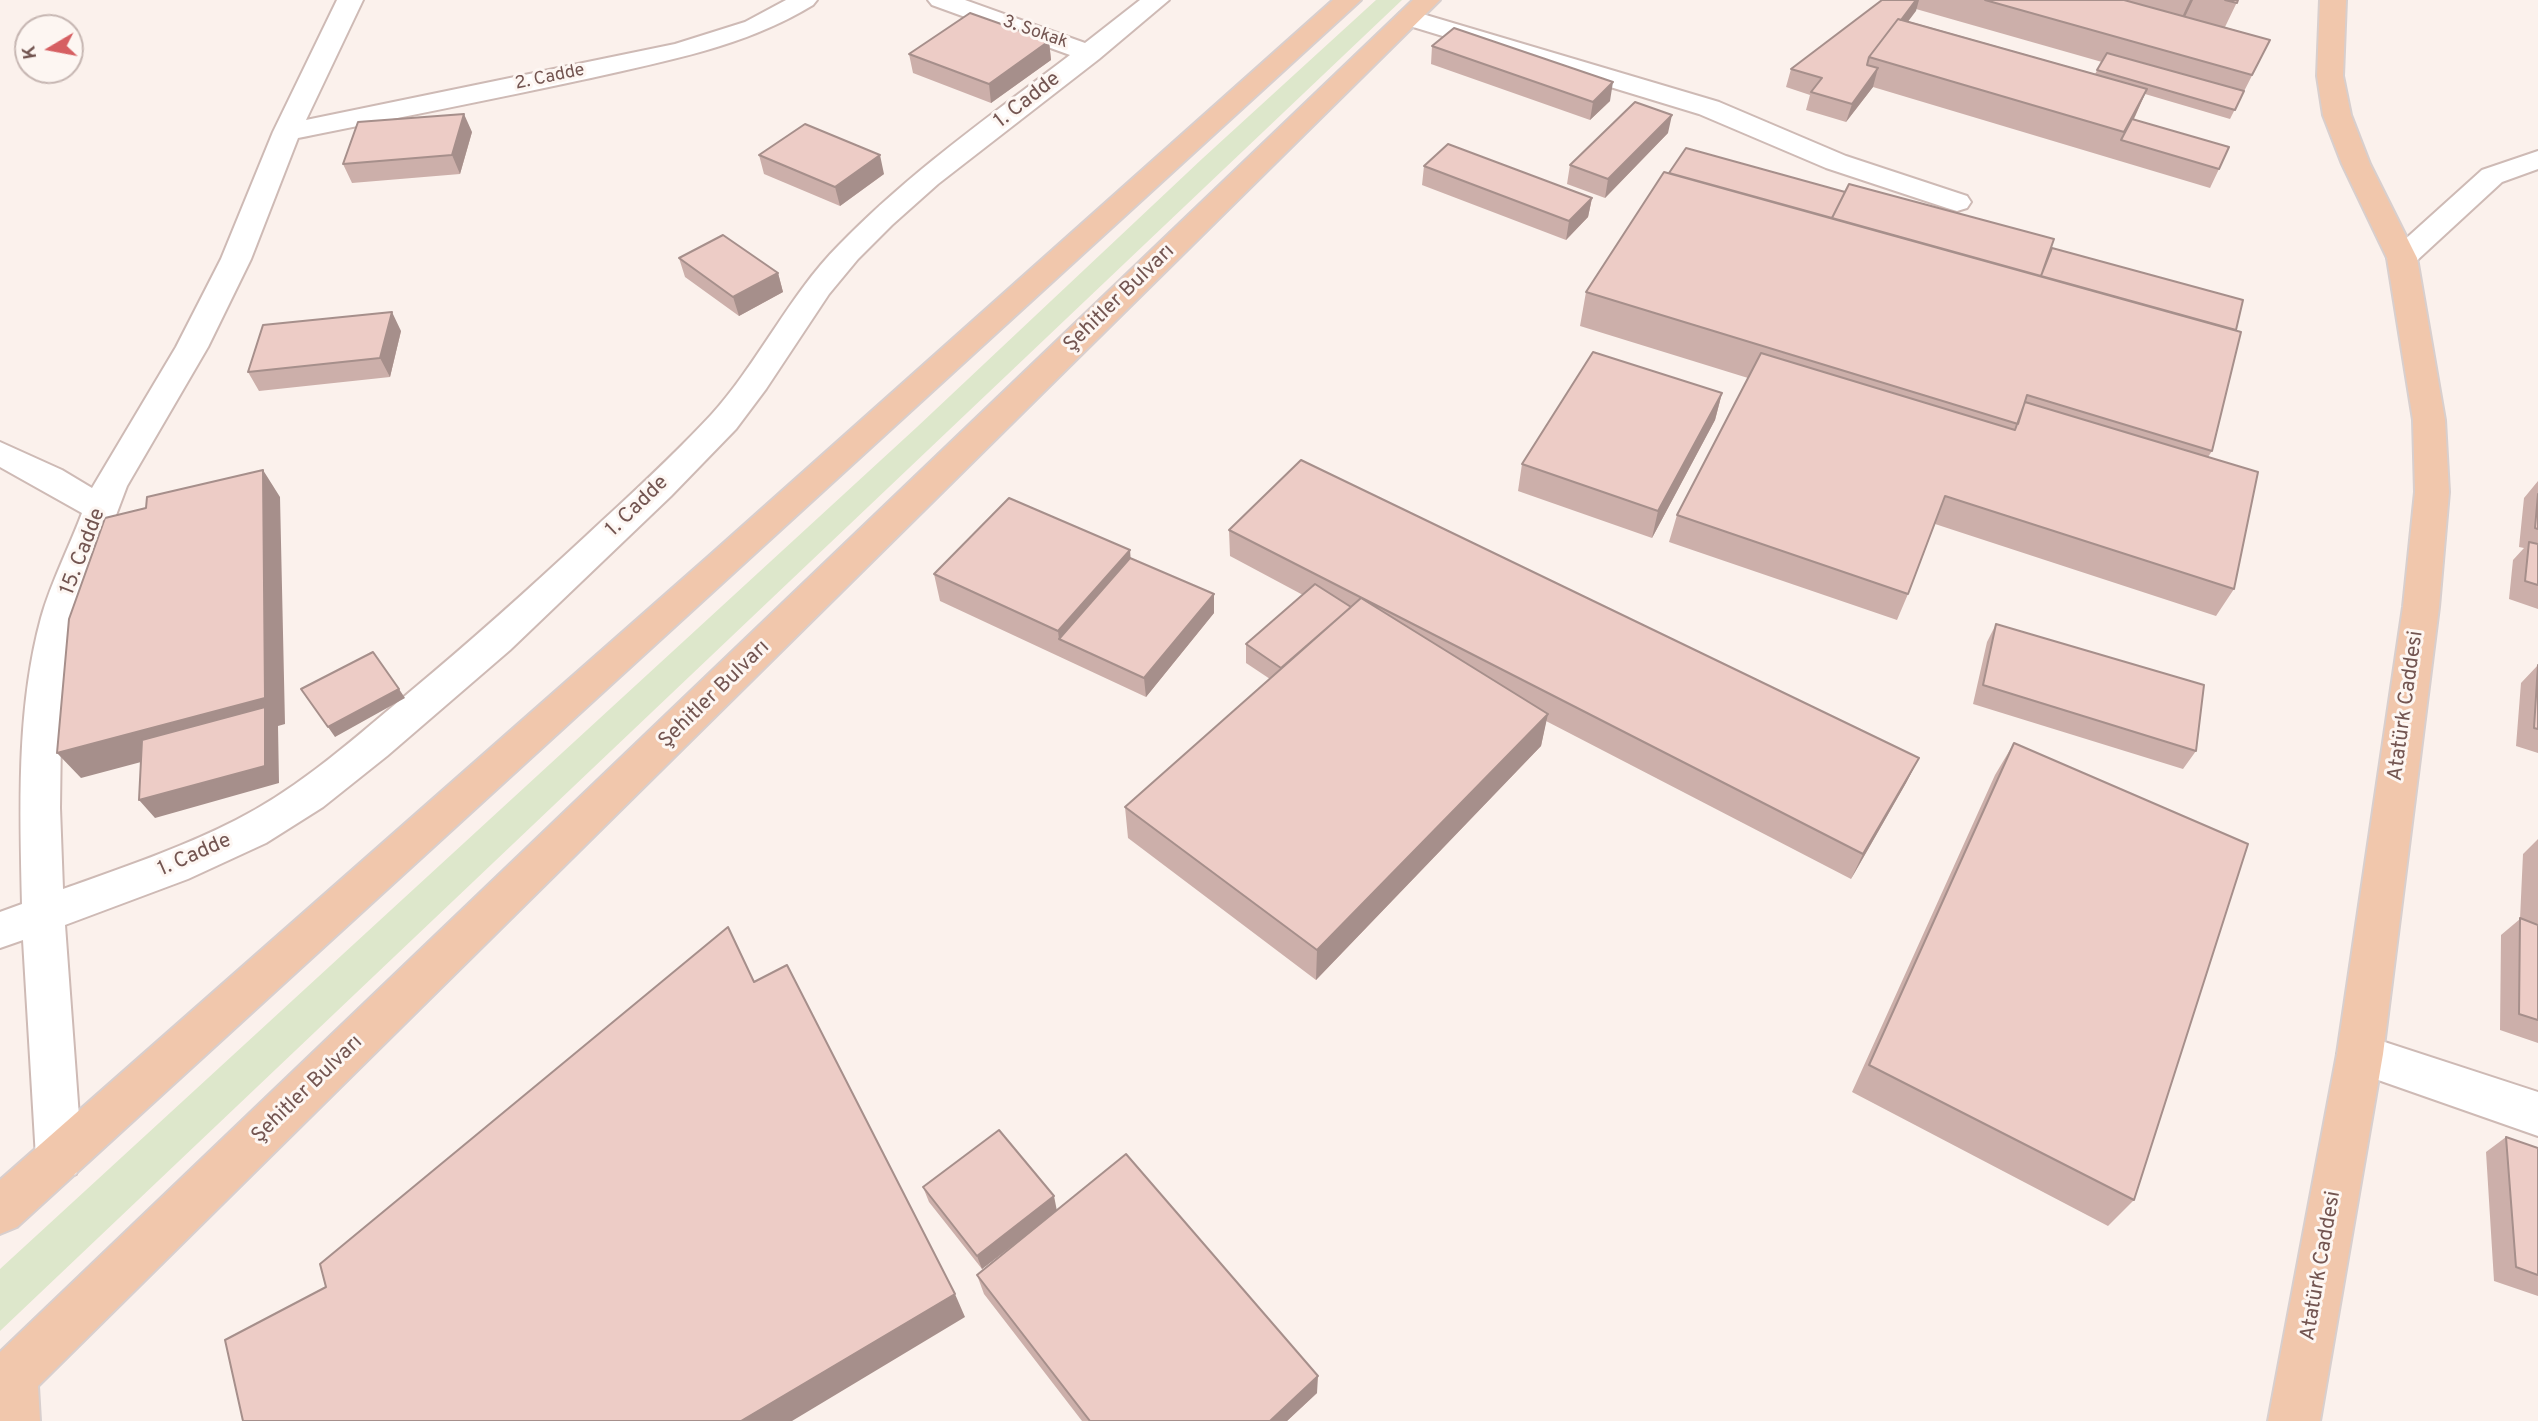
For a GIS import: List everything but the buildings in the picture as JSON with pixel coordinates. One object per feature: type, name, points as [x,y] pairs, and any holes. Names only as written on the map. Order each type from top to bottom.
[{"type":"main road","points":[[0,1211],[733,556],[1348,0]]},
{"type":"main road","name":"Atatürk Caddesi","points":[[2294,1421],[2360,1054],[2421,607],[2432,492],[2429,420],[2402,258],[2356,164],[2337,115],[2330,76],[2333,0]]},
{"type":"main road","name":"Şehitler Bulvarı","points":[[9,1395],[1418,9]]},
{"type":"street","name":"15. Cadde","points":[[59,1158],[43,915],[40,808],[42,734],[48,673],[60,615],[110,485],[192,346],[221,290],[287,132],[349,0]]},
{"type":"street","name":"2. Cadde","points":[[287,132],[724,40],[755,29],[804,0]]},
{"type":"street","name":"3. Sokak","points":[[941,0],[1090,53]]},
{"type":"street","name":"1. Cadde","points":[[0,930],[173,867],[252,831],[309,796],[373,745],[516,622],[659,488],[715,430],[755,382],[825,279],[882,219],[928,178],[1156,0]]},
{"type":"street","points":[[1418,9],[1709,108],[1836,162],[1957,202]]},
{"type":"street","points":[[2402,258],[2492,176],[2538,159]]},
{"type":"street","points":[[0,453],[50,478],[101,509]]},
{"type":"street","points":[[2360,1054],[2538,1114]]},
{"type":"green space","points":[[1376,0],[1402,0],[0,1331],[0,1269],[917,427],[1203,158]]}]
